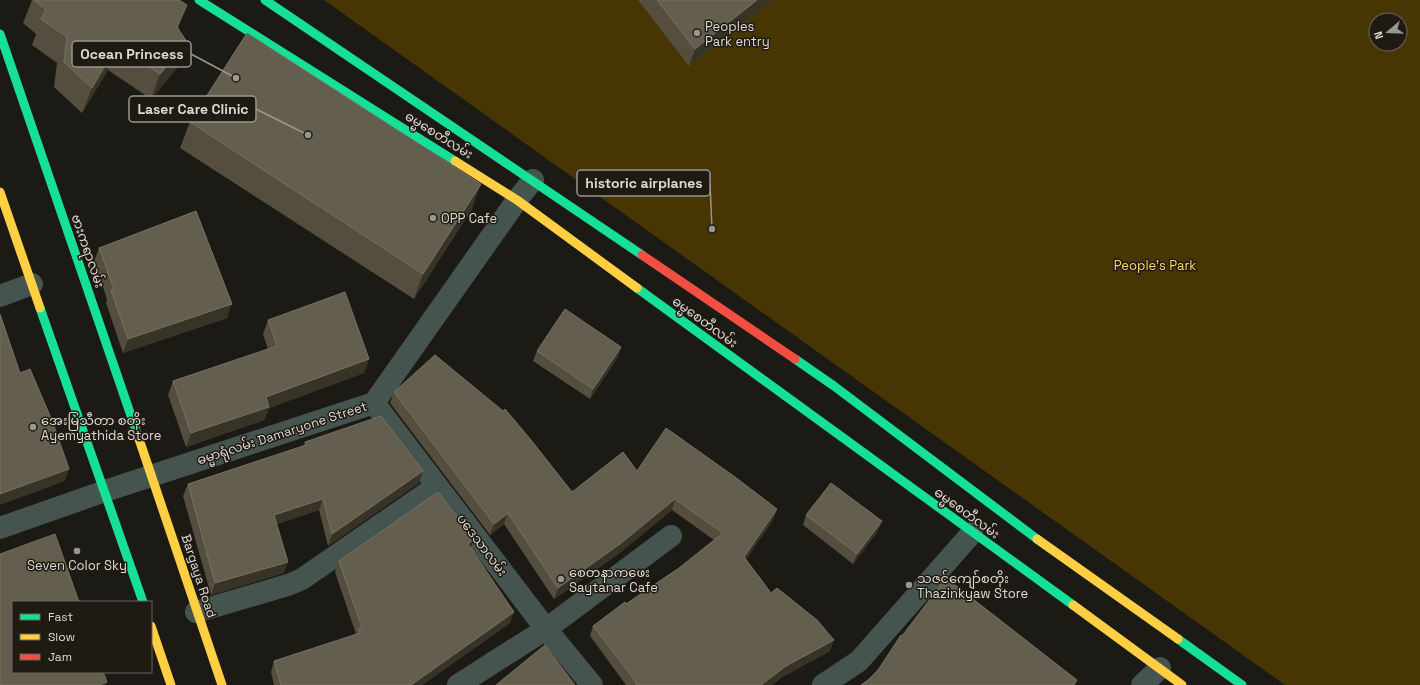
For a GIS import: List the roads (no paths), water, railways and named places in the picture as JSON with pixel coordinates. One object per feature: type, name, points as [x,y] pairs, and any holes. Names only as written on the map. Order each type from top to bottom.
[{"type":"main road","name":"ဓမ္မစေတီလမ်း","points":[[199,0],[517,200],[1182,685]]},
{"type":"main road","name":"ဓမ္မစေတီလမ်း","points":[[265,0],[533,180],[834,386],[1029,533],[1242,685]]},
{"type":"main road","name":"ဗားကရာလမ်း","points":[[0,34],[152,476]]},
{"type":"main road","points":[[0,192],[143,601]]},
{"type":"main road","name":"Bargaya Road","points":[[152,476],[196,612],[222,685]]},
{"type":"main road","points":[[152,629],[171,685]]},
{"type":"street","name":"ဓမ္မာရုံလမ်း Damaryone Street","points":[[0,528],[105,491],[374,403],[517,200],[533,180]]},
{"type":"street","points":[[0,296],[32,284]]},
{"type":"street","name":"ပဒေသာလမ်း","points":[[374,403],[546,629],[592,685]]},
{"type":"street","points":[[196,612],[288,585],[302,579],[437,486]]},
{"type":"street","points":[[823,685],[859,661],[972,533]]},
{"type":"street","points":[[458,685],[546,629],[671,536]]},
{"type":"street","points":[[1142,685],[1160,668]]},
{"type":"place","name":"Peoples Park entry","points":[[697,33]]},
{"type":"place","name":"Ocean Princess","points":[[236,78]]},
{"type":"place","name":"Laser Care Clinic","points":[[308,135]]},
{"type":"place","name":"OPP Cafe","points":[[433,218]]},
{"type":"place","name":"historic airplanes","points":[[712,229]]},
{"type":"place","name":"အေးမြသီတာ စတိုး Ayemyathida Store","points":[[33,427]]},
{"type":"place","name":"Seven Color Sky","points":[[77,551]]},
{"type":"place","name":"စေတနာကဖေး Saytanar Cafe","points":[[561,579]]},
{"type":"place","name":"သဇင်ကျော်စတိုး Thazinkyaw Store","points":[[909,585]]},
{"type":"park label","name":"People's Park","points":[[1155,265]]}]
